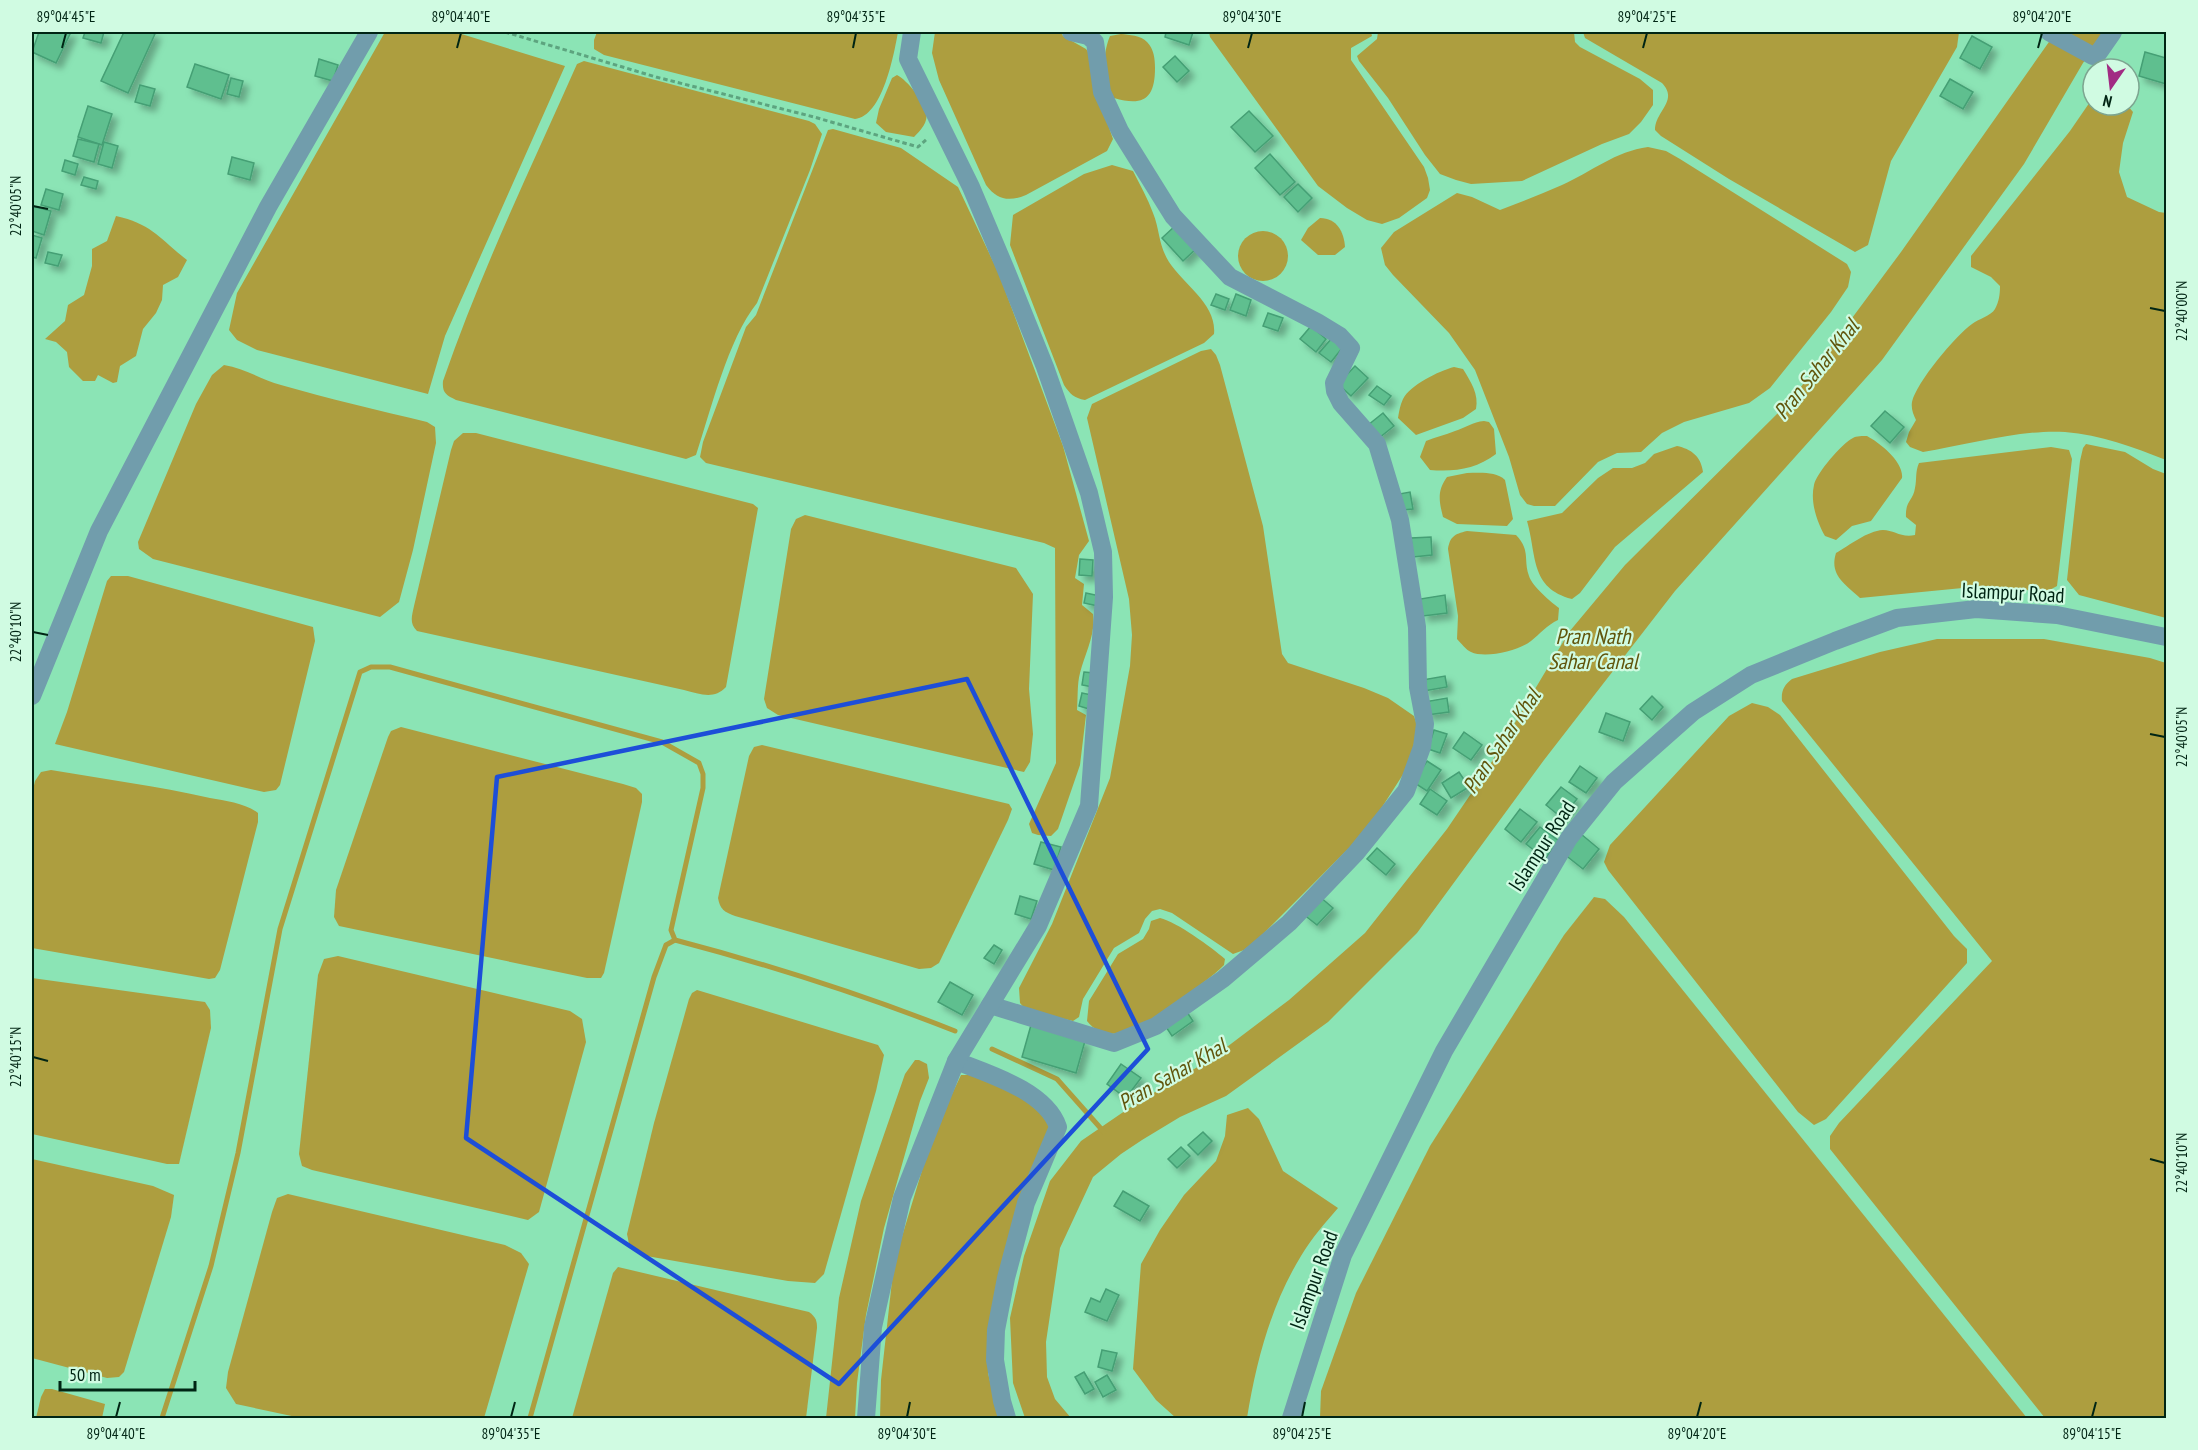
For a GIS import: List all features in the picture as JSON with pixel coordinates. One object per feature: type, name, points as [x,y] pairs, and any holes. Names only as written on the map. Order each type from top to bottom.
[{"type":"street","points":[[32,696],[99,531],[268,207],[369,32]]},
{"type":"street","points":[[866,1419],[873,1327],[902,1198],[956,1061],[1038,926],[1089,806],[1104,597],[1103,552],[1089,493],[1045,367],[971,187],[908,59],[912,32]]},
{"type":"street","points":[[990,1005],[1114,1043],[1156,1026],[1223,979],[1281,930],[1356,853],[1406,791],[1422,747],[1425,724],[1418,687],[1417,627],[1400,520],[1377,444],[1341,404],[1335,391],[1334,383],[1351,348],[1340,336],[1317,322],[1230,277],[1173,216],[1120,131],[1102,92],[1095,42],[1088,36],[1071,32]]},
{"type":"street","points":[[2049,32],[2093,56],[2097,55],[2112,32]]},
{"type":"street","name":"Islampur Road","points":[[1291,1419],[1343,1255],[1444,1051],[1569,838],[1614,782],[1693,712],[1750,675],[1897,618],[1976,609],[2057,615],[2166,637]]},
{"type":"street","points":[[956,1061],[1008,1081],[1041,1104],[1054,1116],[1058,1127],[1026,1203],[1006,1278],[996,1330],[995,1360],[1007,1419]]},
{"type":"path","points":[[505,32],[656,77],[814,117],[918,147],[941,128]]},
{"type":"highlighted area","points":[[967,679],[1148,1049],[839,1384],[466,1138],[497,777]]},
{"type":"water","points":[[385,32],[455,32],[565,66],[445,336],[428,394],[257,350],[237,340],[229,330],[237,293]]},
{"type":"water","points":[[597,32],[898,32],[890,68],[880,96],[865,115],[855,119],[604,55],[594,49]]},
{"type":"water","points":[[935,32],[1061,32],[1063,36],[1086,49],[1091,56],[1093,81],[1113,139],[1107,151],[1026,195],[1009,199],[994,194],[986,185],[939,80],[932,53]]},
{"type":"water","points":[[1209,32],[1371,32],[1372,36],[1351,48],[1351,60],[1424,167],[1430,190],[1427,198],[1399,218],[1382,224],[1367,220],[1318,186],[1210,37]]},
{"type":"water","points":[[1378,32],[1574,32],[1575,42],[1580,47],[1640,79],[1653,90],[1653,105],[1629,134],[1522,181],[1471,184],[1440,174],[1388,98],[1359,61],[1357,56],[1377,39]]},
{"type":"water","points":[[1583,32],[1959,32],[1957,47],[1891,161],[1868,245],[1855,252],[1729,179],[1661,136],[1655,130],[1658,117],[1667,101],[1667,89],[1662,83],[1585,38]]},
{"type":"water","name":"Pran Nath Sahar Canal","points":[[2056,32],[2105,32],[2087,57],[2081,57],[2081,66],[2024,164],[1882,360],[1675,591],[1544,760],[1417,933],[1328,1022],[1226,1096],[1180,1117],[1142,1140],[1093,1177],[1060,1248],[1046,1342],[1047,1377],[1055,1399],[1071,1418],[1025,1418],[1013,1383],[1010,1318],[1024,1256],[1050,1181],[1081,1141],[1135,1104],[1211,1059],[1289,1000],[1365,933],[1447,829],[1485,773],[1569,632],[1625,565],[1792,399],[1901,252]]},
{"type":"water","points":[[1121,34],[1142,38],[1154,54],[1153,87],[1146,98],[1124,101],[1114,98],[1108,83],[1105,68],[1107,44],[1110,36]]},
{"type":"water","points":[[584,61],[809,121],[815,124],[822,134],[757,303],[737,336],[729,355],[696,455],[686,459],[456,400],[447,395],[443,388],[443,381],[458,340],[490,260],[577,64]]},
{"type":"water","points":[[897,75],[914,91],[926,112],[925,123],[914,137],[886,132],[876,123],[879,109],[892,78]]},
{"type":"water","points":[[2081,115],[2081,117],[2131,117],[2123,143],[2119,172],[2127,197],[2166,213],[2166,460],[2104,439],[2065,432],[2013,435],[1923,452],[1910,447],[1906,442],[1916,420],[1912,411],[1912,402],[1921,383],[1956,338],[1972,324],[1988,316],[1997,304],[2000,286],[1991,277],[1971,267],[1971,256]]},
{"type":"water","points":[[833,129],[901,148],[958,187],[999,274],[1063,446],[1089,541],[1079,555],[1075,578],[1084,584],[1082,605],[1093,614],[1094,621],[1092,636],[1078,682],[1077,710],[1086,715],[1080,765],[1058,829],[1051,836],[1032,833],[1029,824],[1056,763],[1055,548],[1044,543],[706,463],[700,457],[703,442],[746,327],[756,315],[828,130]]},
{"type":"water","points":[[1648,147],[1666,151],[1680,159],[1847,264],[1851,272],[1848,287],[1831,312],[1770,388],[1749,403],[1684,422],[1662,433],[1641,452],[1617,453],[1598,462],[1555,506],[1527,504],[1520,495],[1509,457],[1475,370],[1449,333],[1385,265],[1381,248],[1394,232],[1457,193],[1500,210],[1562,185],[1614,157]]},
{"type":"water","points":[[1112,165],[1133,171],[1151,208],[1165,255],[1205,304],[1214,323],[1214,334],[1204,343],[1085,400],[1073,395],[1064,385],[1010,245],[1013,215],[1084,174]]},
{"type":"water","points":[[116,216],[147,228],[187,260],[178,277],[163,285],[162,300],[156,313],[143,329],[136,356],[120,366],[117,382],[113,383],[98,375],[95,381],[83,381],[69,367],[67,352],[56,342],[45,339],[65,321],[68,305],[84,295],[92,266],[92,249],[107,241]]},
{"type":"water","points":[[1320,218],[1331,220],[1341,231],[1345,247],[1335,255],[1318,255],[1301,240],[1308,228]]},
{"type":"water","points":[[1258,231],[1268,231],[1281,238],[1288,251],[1288,261],[1281,274],[1268,281],[1258,281],[1249,277],[1242,270],[1238,261],[1238,251],[1242,242],[1249,235]]},
{"type":"water","points":[[1211,349],[1220,365],[1263,526],[1282,654],[1288,663],[1388,698],[1414,716],[1417,725],[1411,762],[1368,829],[1257,940],[1244,950],[1233,954],[1172,913],[1160,909],[1152,911],[1145,919],[1139,933],[1114,948],[1083,999],[1079,1017],[1073,1021],[1026,1010],[1020,1003],[1019,988],[1052,924],[1110,778],[1130,666],[1132,635],[1129,599],[1087,418],[1092,404],[1201,351]]},
{"type":"water","points":[[224,365],[281,385],[427,422],[435,427],[436,443],[413,550],[399,602],[380,617],[153,559],[139,549],[138,542],[196,404],[212,375]]},
{"type":"water","points":[[1454,367],[1463,369],[1471,383],[1476,398],[1476,409],[1463,418],[1416,435],[1398,418],[1403,399],[1418,384]]},
{"type":"water","points":[[1484,421],[1489,422],[1494,429],[1496,454],[1481,463],[1457,470],[1439,471],[1430,470],[1420,457],[1426,441]]},
{"type":"water","points":[[463,433],[476,433],[753,504],[758,508],[726,687],[717,694],[701,694],[417,631],[412,622],[414,606],[451,450],[454,441]]},
{"type":"water","points":[[1867,436],[1884,448],[1895,460],[1902,472],[1902,478],[1871,521],[1852,526],[1836,540],[1825,536],[1819,525],[1814,505],[1814,485],[1836,452],[1854,437]]},
{"type":"water","points":[[2086,444],[2125,452],[2166,474],[2166,618],[2079,595],[2067,580],[2080,461]]},
{"type":"water","points":[[1677,446],[1694,454],[1703,472],[1615,547],[1580,593],[1572,599],[1558,594],[1549,587],[1542,579],[1538,569],[1527,521],[1562,513],[1598,478],[1613,468],[1632,468],[1645,463],[1654,454]]},
{"type":"water","points":[[2051,447],[2069,450],[2072,459],[2057,586],[2046,592],[1983,586],[1860,598],[1840,578],[1834,561],[1836,553],[1859,539],[1883,530],[1915,535],[1916,525],[1906,517],[1906,512],[1916,485],[1919,463]]},
{"type":"water","points":[[1467,473],[1492,474],[1505,480],[1513,519],[1507,526],[1457,524],[1443,517],[1440,496],[1444,482],[1447,477]]},
{"type":"water","points":[[805,515],[1016,568],[1033,594],[1029,689],[1033,734],[1030,762],[1024,772],[778,715],[767,708],[764,699],[791,529],[796,519]]},
{"type":"water","points":[[1467,531],[1516,535],[1524,546],[1527,570],[1531,580],[1542,594],[1559,608],[1558,620],[1526,644],[1502,652],[1477,654],[1467,650],[1457,639],[1458,616],[1448,549],[1453,537]]},
{"type":"water","points":[[111,576],[128,576],[313,627],[315,641],[280,785],[276,790],[264,792],[55,744],[107,581]]},
{"type":"water","points":[[1937,639],[2044,639],[2150,658],[2166,663],[2166,1418],[2045,1418],[1830,1149],[1830,1136],[1839,1123],[1992,961],[1782,701],[1783,691],[1792,679],[1880,652]]},
{"type":"water","points":[[1752,703],[1768,707],[1780,715],[1954,936],[1967,949],[1967,963],[1826,1119],[1814,1125],[1798,1112],[1604,862],[1610,845],[1729,716]]},
{"type":"water","points":[[401,727],[623,784],[636,788],[642,794],[604,973],[601,978],[587,978],[339,926],[334,917],[336,890],[388,737],[391,731]]},
{"type":"water","points":[[762,745],[1009,804],[1012,809],[1008,820],[939,963],[931,968],[919,969],[735,916],[721,907],[718,898],[749,756],[754,747]]},
{"type":"water","points":[[51,770],[229,801],[258,813],[258,822],[220,970],[215,978],[209,979],[32,948],[32,794],[35,781],[41,772]]},
{"type":"water","points":[[1594,897],[1605,899],[1624,917],[2027,1418],[1320,1418],[1321,1391],[1356,1293],[1430,1146],[1564,935]]},
{"type":"water","points":[[1160,918],[1184,930],[1211,948],[1225,959],[1224,965],[1150,1021],[1123,1033],[1110,1034],[1098,1030],[1087,1021],[1089,1001],[1118,954],[1143,939],[1151,921]]},
{"type":"water","points":[[338,956],[570,1011],[582,1019],[586,1042],[539,1212],[528,1220],[302,1166],[299,1154],[318,975],[324,959]]},
{"type":"water","points":[[32,978],[205,1002],[210,1010],[211,1028],[179,1164],[167,1164],[32,1134]]},
{"type":"water","points":[[697,990],[878,1045],[884,1055],[824,1274],[815,1283],[788,1281],[641,1255],[629,1244],[627,1234],[654,1123],[689,999]]},
{"type":"water","points":[[915,1060],[927,1064],[929,1078],[920,1101],[884,1228],[866,1315],[855,1418],[826,1418],[839,1298],[861,1201],[905,1074]]},
{"type":"water","points":[[961,1075],[973,1075],[1017,1092],[1052,1124],[990,1319],[988,1373],[999,1418],[880,1418],[881,1380],[894,1263],[933,1134]]},
{"type":"water","points":[[1248,1108],[1259,1119],[1283,1171],[1338,1208],[1305,1250],[1281,1294],[1260,1355],[1247,1418],[1176,1418],[1156,1400],[1133,1369],[1141,1264],[1160,1230],[1184,1195],[1216,1161],[1225,1136],[1227,1115]]},
{"type":"water","points":[[32,1159],[153,1186],[174,1195],[171,1217],[124,1372],[119,1377],[107,1378],[32,1358]]},
{"type":"water","points":[[288,1194],[505,1245],[521,1253],[529,1264],[484,1418],[301,1418],[236,1404],[226,1388],[228,1372],[272,1212],[277,1198]]},
{"type":"water","points":[[618,1267],[809,1312],[816,1319],[817,1328],[806,1418],[572,1418],[613,1273]]},
{"type":"water","points":[[45,1389],[105,1404],[102,1418],[36,1418]]},
{"type":"building","points":[[39,32],[71,32],[56,63],[32,52]]},
{"type":"building","points":[[85,32],[104,32],[101,43],[83,38]]},
{"type":"building","points":[[124,32],[155,34],[128,93],[101,81]]},
{"type":"building","points":[[1166,32],[1193,32],[1189,45],[1165,37]]},
{"type":"building","points":[[1972,36],[1992,47],[1980,69],[1960,58]]},
{"type":"building","points":[[2145,52],[2166,58],[2166,84],[2141,77]]},
{"type":"building","points":[[1175,56],[1189,71],[1177,82],[1163,67]]},
{"type":"building","points":[[319,59],[338,65],[333,81],[315,76]]},
{"type":"building","points":[[195,64],[229,75],[221,99],[187,87]]},
{"type":"building","points":[[231,78],[243,81],[239,97],[227,94]]},
{"type":"building","points":[[1950,79],[1973,92],[1963,109],[1940,96]]},
{"type":"building","points":[[140,85],[155,89],[150,106],[135,102]]},
{"type":"building","points":[[88,106],[112,114],[102,145],[78,137]]},
{"type":"building","points":[[1249,111],[1273,136],[1255,152],[1231,127]]},
{"type":"building","points":[[78,139],[99,144],[94,162],[73,156]]},
{"type":"building","points":[[104,142],[118,146],[112,168],[98,164]]},
{"type":"building","points":[[1270,154],[1295,182],[1280,195],[1255,168]]},
{"type":"building","points":[[232,157],[254,163],[250,180],[228,174]]},
{"type":"building","points":[[65,160],[78,164],[75,175],[62,171]]},
{"type":"building","points":[[84,177],[98,181],[96,189],[81,185]]},
{"type":"building","points":[[1298,184],[1312,198],[1298,212],[1284,197]]},
{"type":"building","points":[[46,189],[63,194],[59,210],[41,205]]},
{"type":"building","points":[[32,206],[51,211],[44,235],[32,231]]},
{"type":"building","points":[[1176,225],[1197,248],[1183,261],[1162,238]]},
{"type":"building","points":[[32,235],[42,238],[36,258],[32,257]]},
{"type":"building","points":[[48,252],[62,255],[58,266],[45,263]]},
{"type":"building","points":[[1216,294],[1229,299],[1225,310],[1211,305]]},
{"type":"building","points":[[1236,294],[1251,300],[1246,316],[1230,310]]},
{"type":"building","points":[[1268,313],[1283,318],[1278,331],[1263,326]]},
{"type":"building","points":[[1311,326],[1326,339],[1316,352],[1300,339]]},
{"type":"building","points":[[1332,338],[1343,347],[1331,362],[1319,353]]},
{"type":"building","points":[[1355,366],[1368,378],[1351,396],[1338,384]]},
{"type":"building","points":[[1377,386],[1391,396],[1384,405],[1369,395]]},
{"type":"building","points":[[1885,411],[1904,427],[1890,443],[1871,426]]},
{"type":"building","points":[[1383,413],[1394,426],[1379,438],[1368,425]]},
{"type":"building","points":[[1410,492],[1413,509],[1403,510],[1399,494]]},
{"type":"building","points":[[1431,537],[1432,555],[1413,557],[1411,538]]},
{"type":"building","points":[[1080,559],[1093,560],[1092,576],[1079,575]]},
{"type":"building","points":[[1086,593],[1100,596],[1098,606],[1084,603]]},
{"type":"building","points":[[1445,595],[1447,613],[1423,616],[1420,599]]},
{"type":"building","points":[[1084,672],[1094,673],[1093,687],[1082,685]]},
{"type":"building","points":[[1445,676],[1447,687],[1424,691],[1422,680]]},
{"type":"building","points":[[1082,693],[1092,695],[1089,709],[1079,706]]},
{"type":"building","points":[[1652,696],[1663,707],[1652,720],[1640,709]]},
{"type":"building","points":[[1447,698],[1449,712],[1427,715],[1424,702]]},
{"type":"building","points":[[1606,713],[1630,722],[1623,741],[1599,732]]},
{"type":"building","points":[[1434,730],[1447,734],[1440,753],[1428,749]]},
{"type":"building","points":[[1464,732],[1482,745],[1471,760],[1453,748]]},
{"type":"building","points":[[1427,761],[1441,770],[1427,791],[1413,782]]},
{"type":"building","points":[[1580,766],[1597,778],[1586,793],[1569,782]]},
{"type":"building","points":[[1459,772],[1469,787],[1451,798],[1442,783]]},
{"type":"building","points":[[1561,787],[1577,799],[1562,818],[1546,805]]},
{"type":"building","points":[[1430,789],[1447,801],[1437,815],[1420,804]]},
{"type":"building","points":[[1520,809],[1537,822],[1521,842],[1505,829]]},
{"type":"building","points":[[1540,827],[1559,841],[1545,859],[1526,844]]},
{"type":"building","points":[[1581,834],[1599,849],[1583,869],[1564,854]]},
{"type":"building","points":[[1041,842],[1061,847],[1054,870],[1034,864]]},
{"type":"building","points":[[1377,848],[1395,864],[1386,875],[1367,859]]},
{"type":"building","points":[[1020,896],[1037,901],[1031,919],[1015,914]]},
{"type":"building","points":[[1319,896],[1333,908],[1317,925],[1303,914]]},
{"type":"building","points":[[994,945],[1002,950],[994,964],[984,958]]},
{"type":"building","points":[[950,982],[973,995],[962,1015],[938,1002]]},
{"type":"building","points":[[1185,1009],[1193,1021],[1172,1036],[1164,1024]]},
{"type":"building","points":[[1031,1025],[1085,1041],[1076,1073],[1022,1057]]},
{"type":"building","points":[[1121,1064],[1141,1078],[1126,1098],[1107,1084]]},
{"type":"building","points":[[1203,1132],[1212,1141],[1198,1155],[1188,1145]]},
{"type":"building","points":[[1181,1147],[1190,1156],[1177,1168],[1168,1159]]},
{"type":"building","points":[[1123,1191],[1149,1206],[1140,1221],[1114,1206]]},
{"type":"building","points":[[1106,1289],[1119,1295],[1107,1321],[1085,1312],[1091,1298],[1100,1302]]},
{"type":"building","points":[[1102,1350],[1117,1353],[1112,1371],[1098,1367]]},
{"type":"building","points":[[1084,1372],[1094,1389],[1085,1394],[1075,1377]]},
{"type":"building","points":[[1107,1375],[1116,1390],[1103,1397],[1095,1382]]},
{"type":"waterway","points":[[162,1418],[211,1266],[238,1153],[280,929],[360,672],[371,667],[390,667],[662,742],[699,763],[703,774],[703,788],[671,930],[675,940],[816,981],[955,1031]]},
{"type":"waterway","points":[[530,1418],[654,977],[666,945],[675,940]]},
{"type":"waterway","points":[[992,1049],[1057,1079],[1104,1132]]},
{"type":"water label","name":"Pran Sahar Khal","points":[[1816,369]]},
{"type":"water label","name":"Pran Sahar Khal","points":[[1501,741]]},
{"type":"water label","name":"Pran Sahar Khal","points":[[1172,1074]]}]
